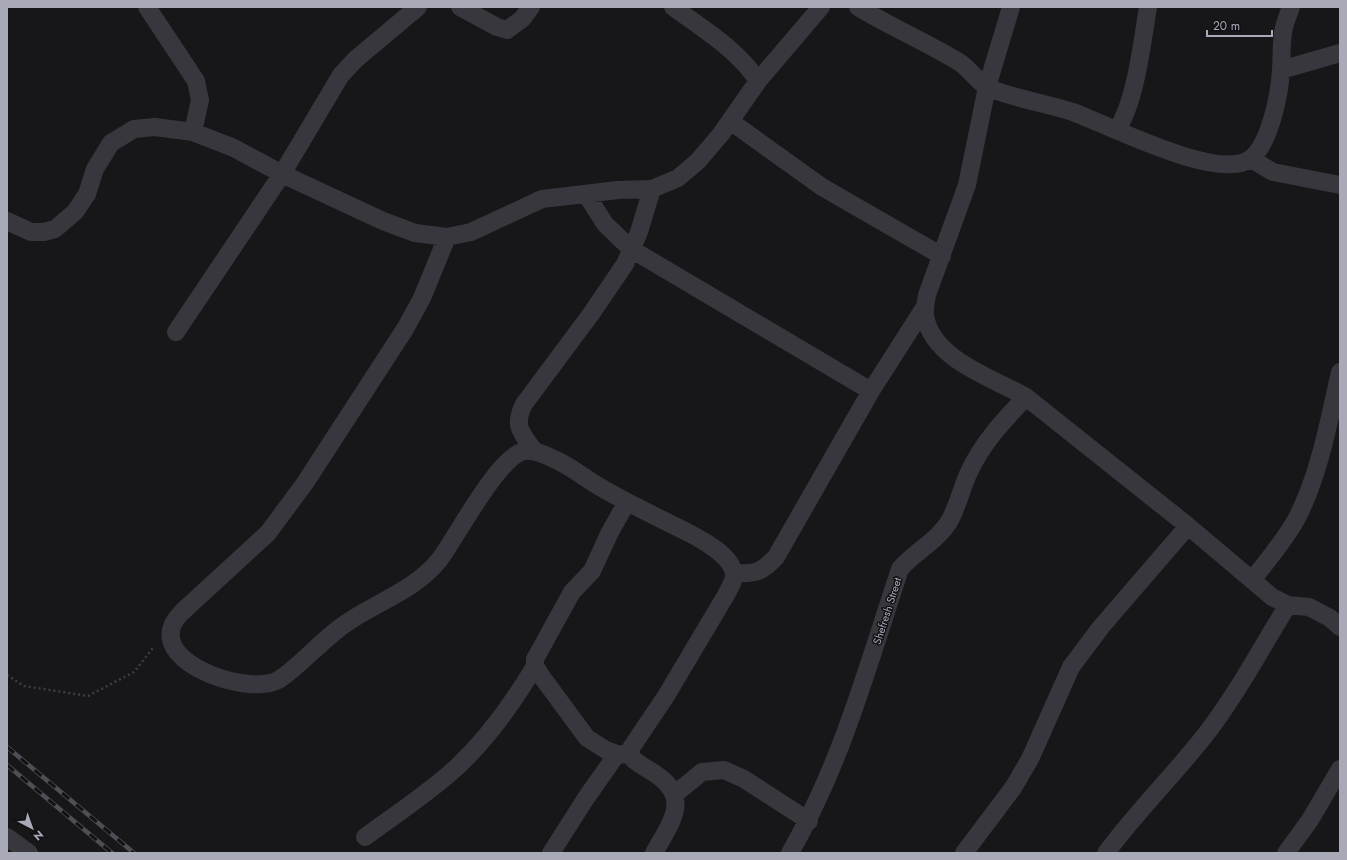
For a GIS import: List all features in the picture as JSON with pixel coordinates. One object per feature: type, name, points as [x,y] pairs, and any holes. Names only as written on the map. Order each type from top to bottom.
[{"type":"street","points":[[176,332],[282,174],[341,76],[356,59],[418,7]]},
{"type":"street","points":[[460,7],[496,27],[507,30],[522,19],[531,7]]},
{"type":"street","points":[[673,7],[718,39],[742,62],[758,81]]},
{"type":"street","points":[[7,221],[31,232],[44,232],[55,229],[75,212],[87,194],[95,169],[111,143],[134,129],[155,127],[193,132],[234,148],[282,174],[383,221],[415,233],[447,237],[471,232],[542,199],[652,189],[678,178],[698,161],[722,134],[758,81],[821,7]]},
{"type":"street","points":[[858,7],[962,64],[987,87],[1072,112],[1149,144],[1209,163],[1236,164],[1251,159],[1262,145],[1267,134],[1273,116],[1281,70],[1283,33],[1291,7]]},
{"type":"street","points":[[1010,7],[987,87],[966,185],[927,295],[924,308],[925,318],[934,337],[961,364],[980,375],[1000,382],[1026,397],[1188,526],[1272,597],[1288,605],[1309,607],[1330,618],[1340,627]]},
{"type":"street","points":[[1117,130],[1126,112],[1132,90],[1148,7]]},
{"type":"street","points":[[148,8],[196,82],[200,100],[193,132]]},
{"type":"street","points":[[1281,70],[1340,53]]},
{"type":"street","points":[[730,121],[822,187],[942,256]]},
{"type":"street","points":[[1251,159],[1273,172],[1340,185]]},
{"type":"street","points":[[534,451],[519,426],[518,416],[524,404],[591,314],[625,264],[632,250],[652,189]]},
{"type":"street","points":[[586,194],[605,224],[632,250],[871,390]]},
{"type":"street","points":[[447,237],[422,298],[405,329],[305,483],[268,533],[182,612],[172,624],[171,637],[174,647],[182,658],[191,666],[250,685],[268,685],[279,680],[342,626],[426,576],[448,548],[498,473],[511,458],[526,450],[534,451],[555,459],[627,502],[713,547],[730,565],[734,573],[734,580],[666,696],[636,738],[631,748],[586,798],[551,853]]},
{"type":"street","points":[[734,573],[758,572],[767,567],[776,557],[871,390],[924,308]]},
{"type":"street","points":[[1252,580],[1284,538],[1297,518],[1308,493],[1327,430],[1340,372]]},
{"type":"street","name":"Shefresh Street","points":[[790,853],[809,821],[850,725],[900,569],[909,558],[940,534],[950,520],[968,473],[981,449],[997,428],[1026,397]]},
{"type":"street","points":[[365,837],[433,787],[478,745],[515,699],[535,666],[535,659],[572,592],[592,570],[610,532],[627,502]]},
{"type":"street","points":[[964,853],[1013,788],[1030,759],[1071,667],[1101,627],[1188,526]]},
{"type":"street","points":[[1106,853],[1129,822],[1164,785],[1206,733],[1235,691],[1288,605]]},
{"type":"street","points":[[535,666],[554,695],[583,734],[598,746],[624,754],[638,763],[661,778],[675,794],[677,806],[654,853]]},
{"type":"street","points":[[1286,853],[1310,820],[1340,769]]},
{"type":"street","points":[[675,794],[702,772],[724,770],[744,779],[809,821]]},
{"type":"street","points":[[7,837],[28,853]]},
{"type":"path","points":[[7,675],[24,686],[88,696],[134,672],[172,624]]},
{"type":"railway","points":[[7,747],[134,853]]},
{"type":"railway","points":[[7,765],[112,853]]}]
